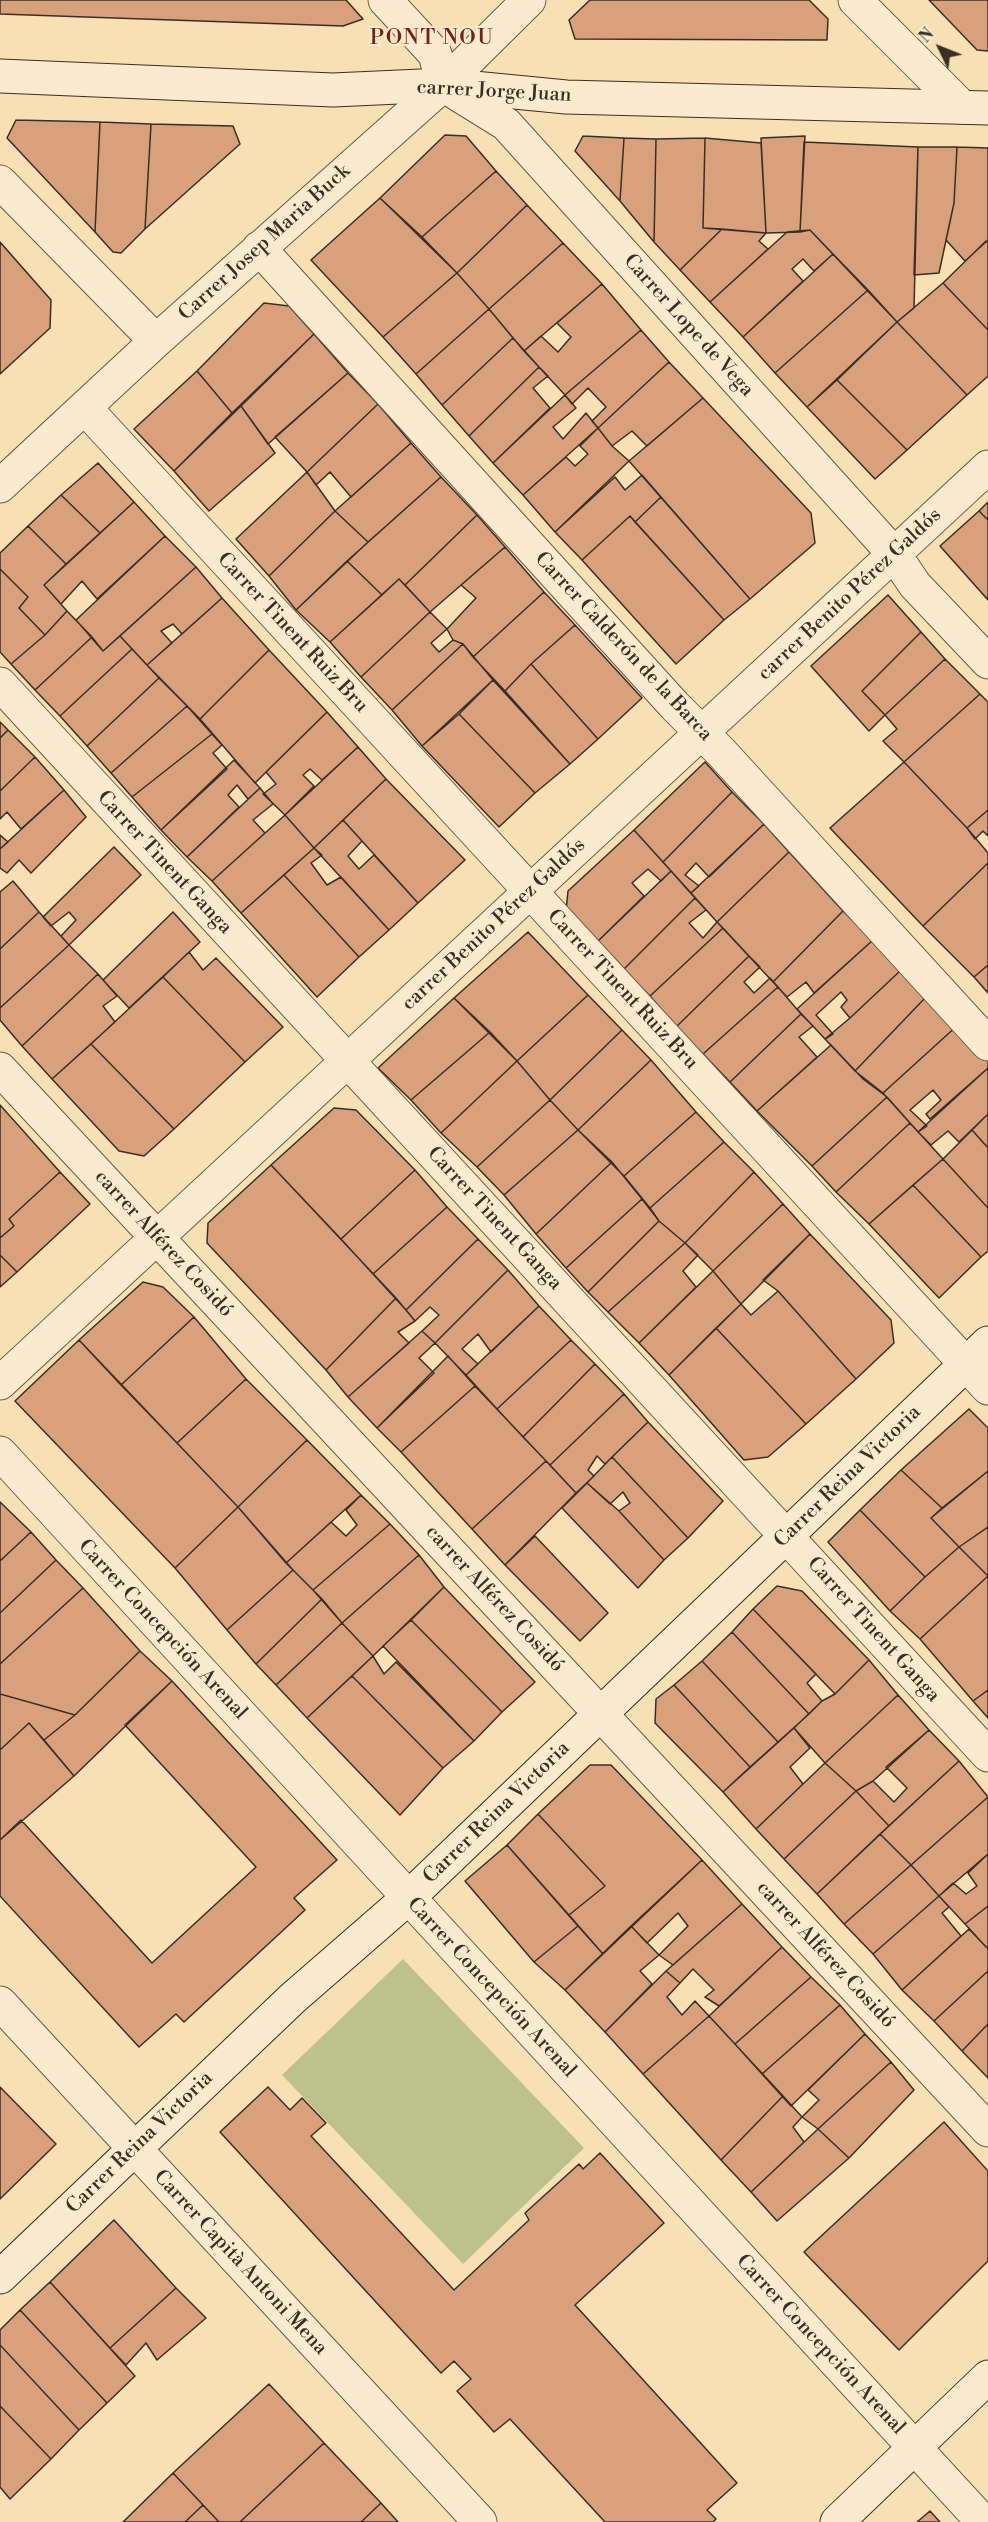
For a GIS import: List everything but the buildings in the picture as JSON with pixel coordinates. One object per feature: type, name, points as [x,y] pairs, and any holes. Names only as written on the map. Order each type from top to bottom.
[{"type":"street","points":[[385,0],[435,54],[443,85]]},
{"type":"street","name":"Carrer Josep Maria Buck","points":[[0,486],[156,341],[443,85],[530,0]]},
{"type":"street","points":[[855,0],[975,108]]},
{"type":"street","name":"carrer Jorge Juan","points":[[0,76],[333,90],[443,85],[566,96],[975,108]]},
{"type":"street","name":"Carrer Lope de Vega","points":[[443,85],[506,124],[894,554],[915,585],[988,662]]},
{"type":"street","points":[[0,182],[156,341]]},
{"type":"street","name":"Carrer Calderón de la Barca","points":[[259,248],[988,1044]]},
{"type":"street","name":"Carrer Tinent Ruiz Bru","points":[[85,408],[530,891],[977,1354],[988,1388]]},
{"type":"street","name":"carrer Benito Pérez Galdós","points":[[0,1383],[988,467]]},
{"type":"street","name":"Carrer Tinent Ganga","points":[[0,684],[988,1755]]},
{"type":"street","name":"carrer Alférez Cosidó","points":[[0,1069],[988,2130]]},
{"type":"street","name":"Carrer Reina Victoria","points":[[0,2277],[293,1998],[408,1898],[977,1354]]},
{"type":"street","name":"Carrer Concepción Arenal","points":[[0,1453],[983,2522]]},
{"type":"street","name":"Carrer Capità Antoni Mena","points":[[0,2003],[480,2522]]},
{"type":"street","points":[[837,2522],[988,2377]]},
{"type":"green space","points":[[403,1959],[584,2148],[463,2264],[282,2075]]},
{"type":"district","name":"PONT NOU","points":[[432,39]]}]
